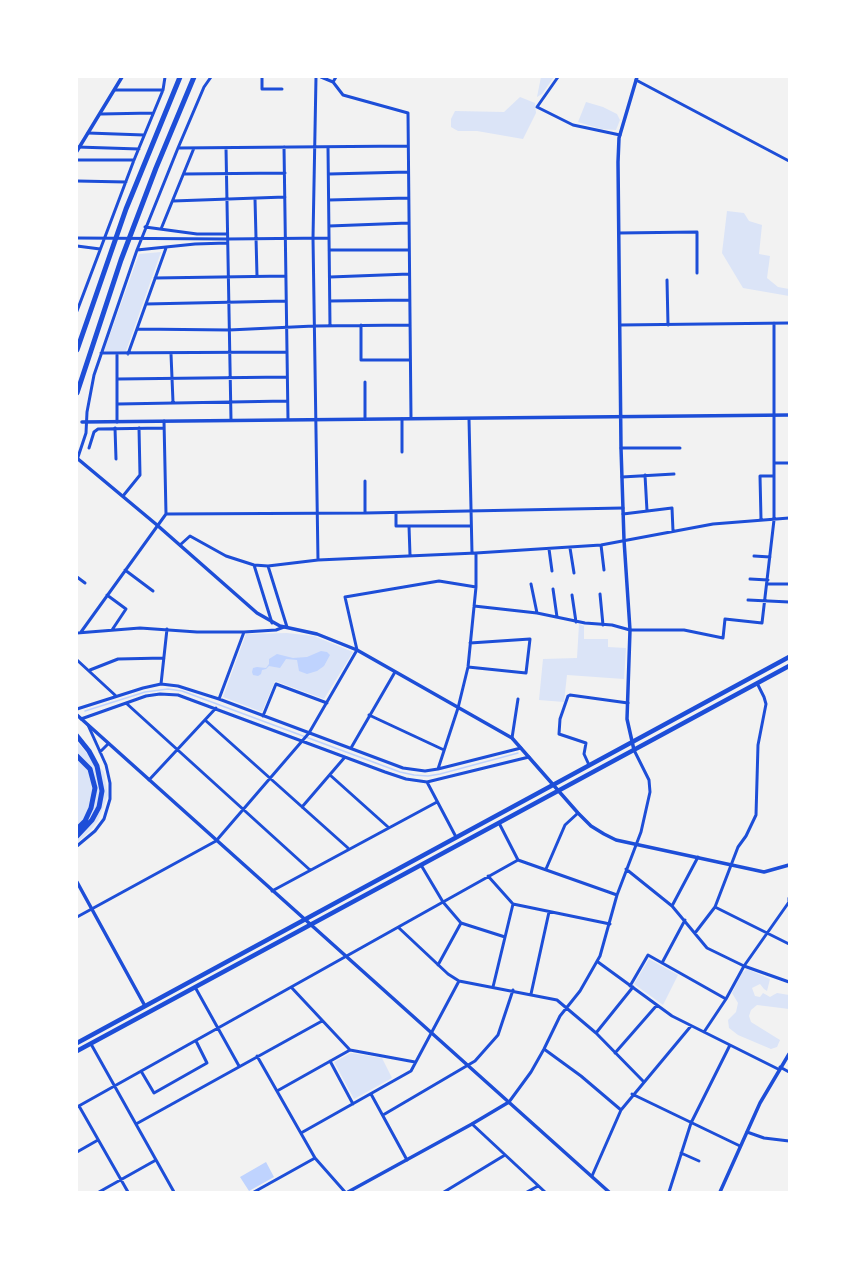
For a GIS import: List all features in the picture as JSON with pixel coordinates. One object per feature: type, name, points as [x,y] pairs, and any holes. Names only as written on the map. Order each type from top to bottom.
[{"type":"highway","points":[[77,350],[126,209],[180,77]]},
{"type":"highway","points":[[77,393],[123,253],[194,77]]},
{"type":"highway","points":[[77,1042],[789,657]]},
{"type":"highway","points":[[77,1051],[311,926],[421,864],[789,666]]},
{"type":"highway","points":[[77,736],[89,751],[97,766],[102,791],[99,807],[92,820],[77,836]]},
{"type":"highway","points":[[77,756],[90,769],[95,788],[92,808],[85,821],[77,829]]},
{"type":"street","points":[[78,149],[101,114],[122,77]]},
{"type":"street","points":[[77,311],[134,160],[163,90],[165,77]]},
{"type":"street","points":[[211,77],[204,87],[145,227],[94,374],[87,412],[88,422],[77,459],[157,525],[257,614],[272,623],[317,634],[357,650],[512,738],[578,813],[591,826],[604,834],[616,840],[764,872],[789,865]]},
{"type":"street","points":[[262,77],[262,89],[282,89]]},
{"type":"street","points":[[316,77],[315,147],[313,170],[313,238],[318,560]]},
{"type":"street","points":[[321,77],[333,82],[343,96],[408,113],[408,274],[411,418]]},
{"type":"street","points":[[333,82],[336,77]]},
{"type":"street","points":[[558,77],[537,107],[573,125],[620,135]]},
{"type":"street","points":[[257,1056],[315,1158],[346,1192],[407,1160],[509,1102],[531,1072],[544,1049],[553,1028],[580,991],[598,962],[617,895],[641,832],[650,786],[649,780],[634,750],[627,719],[630,630],[624,540],[620,416],[620,135],[637,79],[789,161]]},
{"type":"street","points":[[115,90],[163,90]]},
{"type":"street","points":[[101,114],[153,113]]},
{"type":"street","points":[[88,133],[144,135]]},
{"type":"street","points":[[178,148],[408,146]]},
{"type":"street","points":[[284,147],[288,419]]},
{"type":"street","points":[[328,147],[330,326]]},
{"type":"street","points":[[161,229],[194,148]]},
{"type":"street","points":[[226,148],[231,420]]},
{"type":"street","points":[[78,149],[139,149]]},
{"type":"street","points":[[77,160],[134,160]]},
{"type":"street","points":[[329,174],[408,172]]},
{"type":"street","points":[[184,174],[285,173]]},
{"type":"street","points":[[77,182],[126,182]]},
{"type":"street","points":[[173,201],[285,197]]},
{"type":"street","points":[[329,200],[408,198]]},
{"type":"street","points":[[255,199],[257,276]]},
{"type":"street","points":[[329,226],[408,224]]},
{"type":"street","points":[[145,227],[197,234],[227,234]]},
{"type":"street","points":[[619,233],[697,232],[697,273]]},
{"type":"street","points":[[77,238],[329,238]]},
{"type":"street","points":[[137,250],[227,244]]},
{"type":"street","points":[[77,246],[100,249]]},
{"type":"street","points":[[128,354],[166,248]]},
{"type":"street","points":[[330,250],[408,250]]},
{"type":"street","points":[[330,276],[408,274]]},
{"type":"street","points":[[155,278],[286,276]]},
{"type":"street","points":[[667,280],[668,325]]},
{"type":"street","points":[[330,301],[409,300]]},
{"type":"street","points":[[146,304],[286,301]]},
{"type":"street","points":[[620,325],[789,323]]},
{"type":"street","points":[[474,606],[537,613],[576,622],[612,625],[630,630],[684,630],[723,638],[725,618],[762,624],[774,520],[774,324]]},
{"type":"street","points":[[361,325],[361,360],[410,360]]},
{"type":"street","points":[[137,329],[229,330],[314,326],[409,325]]},
{"type":"street","points":[[101,353],[171,354],[287,352]]},
{"type":"street","points":[[117,354],[117,422]]},
{"type":"street","points":[[171,354],[173,402]]},
{"type":"street","points":[[118,379],[287,377]]},
{"type":"street","points":[[365,382],[365,419]]},
{"type":"street","points":[[118,404],[287,401]]},
{"type":"street","points":[[82,422],[789,415]]},
{"type":"street","points":[[402,418],[402,452]]},
{"type":"street","points":[[469,419],[472,553]]},
{"type":"street","points":[[79,633],[166,514],[164,421]]},
{"type":"street","points":[[115,428],[116,459]]},
{"type":"street","points":[[123,496],[140,475],[139,428]]},
{"type":"street","points":[[89,448],[94,432],[98,429],[164,428]]},
{"type":"street","points":[[621,448],[680,448]]},
{"type":"street","points":[[774,463],[789,463]]},
{"type":"street","points":[[622,477],[674,474]]},
{"type":"street","points":[[645,476],[646,511]]},
{"type":"street","points":[[761,520],[760,476],[774,476]]},
{"type":"street","points":[[365,481],[365,513]]},
{"type":"street","points":[[166,514],[396,513],[623,508]]},
{"type":"street","points":[[623,514],[672,508],[673,531]]},
{"type":"street","points":[[396,513],[396,526],[471,526]]},
{"type":"street","points":[[180,545],[190,536],[213,550],[254,565],[268,566],[318,560],[570,548],[601,545],[713,524],[789,518]]},
{"type":"street","points":[[409,526],[410,555]]},
{"type":"street","points":[[601,545],[604,570]]},
{"type":"street","points":[[570,548],[574,573]]},
{"type":"street","points":[[549,549],[552,571]]},
{"type":"street","points":[[438,769],[458,708],[468,667],[476,587],[476,553]]},
{"type":"street","points":[[754,556],[770,557]]},
{"type":"street","points":[[254,565],[272,623]]},
{"type":"street","points":[[268,566],[286,627]]},
{"type":"street","points":[[125,570],[153,591]]},
{"type":"street","points":[[77,577],[85,583]]},
{"type":"street","points":[[750,579],[789,584]]},
{"type":"street","points":[[77,917],[216,841],[302,742],[327,703],[357,650],[345,600],[347,596],[439,581],[476,587]]},
{"type":"street","points":[[531,584],[537,613]]},
{"type":"street","points":[[553,588],[557,617]]},
{"type":"street","points":[[600,594],[603,625]]},
{"type":"street","points":[[107,595],[126,609],[112,630]]},
{"type":"street","points":[[572,595],[576,622]]},
{"type":"street","points":[[748,600],[789,602]]},
{"type":"street","points":[[79,633],[140,628],[197,632],[244,632],[276,630],[286,627]]},
{"type":"street","points":[[161,684],[167,629]]},
{"type":"street","points":[[219,699],[244,632]]},
{"type":"street","points":[[468,667],[526,673],[530,639],[470,643]]},
{"type":"street","points":[[90,670],[118,659],[164,658]]},
{"type":"street","points":[[77,660],[90,670],[116,696]]},
{"type":"street","points":[[351,748],[395,672]]},
{"type":"street","points":[[695,933],[716,908],[738,847],[746,836],[756,815],[758,745],[766,704],[764,697],[756,683]]},
{"type":"street","points":[[77,709],[116,696],[161,684],[178,686],[219,699],[403,768],[425,771],[438,769],[521,748]]},
{"type":"street","points":[[263,716],[276,684],[327,703]]},
{"type":"street","points":[[81,719],[126,703],[160,694],[178,695],[216,708],[302,742],[406,779],[427,782],[529,757]]},
{"type":"street","points":[[589,765],[584,754],[586,743],[559,734],[560,719],[568,696],[570,695],[628,703]]},
{"type":"street","points":[[512,738],[518,699]]},
{"type":"street","points":[[126,703],[310,870]]},
{"type":"street","points":[[149,780],[216,708]]},
{"type":"street","points":[[77,715],[610,1192]]},
{"type":"street","points":[[370,715],[444,750]]},
{"type":"street","points":[[205,720],[348,848]]},
{"type":"street","points":[[77,846],[95,831],[104,819],[110,799],[109,777],[106,765],[88,725]]},
{"type":"street","points":[[100,752],[108,744]]},
{"type":"street","points":[[302,807],[344,757]]},
{"type":"street","points":[[330,774],[388,827]]},
{"type":"street","points":[[427,782],[456,837]]},
{"type":"street","points":[[272,891],[348,848],[437,802]]},
{"type":"street","points":[[546,869],[565,826],[578,813]]},
{"type":"street","points":[[499,823],[518,860],[617,895]]},
{"type":"street","points":[[672,906],[698,858]]},
{"type":"street","points":[[128,1192],[78,1107],[518,860]]},
{"type":"street","points":[[421,864],[443,902],[461,923],[505,937]]},
{"type":"street","points":[[626,869],[672,906],[707,948],[744,966],[789,982]]},
{"type":"street","points":[[488,876],[513,904],[610,924]]},
{"type":"street","points":[[77,882],[145,1006]]},
{"type":"street","points":[[704,1032],[726,999],[744,966],[789,902],[789,898]]},
{"type":"street","points":[[494,987],[513,904]]},
{"type":"street","points":[[716,908],[789,944]]},
{"type":"street","points":[[531,994],[549,912]]},
{"type":"street","points":[[662,963],[685,920]]},
{"type":"street","points":[[438,965],[461,923]]},
{"type":"street","points":[[399,928],[438,965],[459,981],[513,990],[557,1000],[596,1033],[643,1081]]},
{"type":"street","points":[[596,1033],[632,987],[648,955],[726,999]]},
{"type":"street","points":[[598,962],[672,1016],[789,1072]]},
{"type":"street","points":[[301,1133],[411,1071],[459,981]]},
{"type":"street","points":[[195,987],[239,1066]]},
{"type":"street","points":[[291,987],[350,1050],[415,1062]]},
{"type":"street","points":[[382,1115],[475,1062],[498,1035],[513,990]]},
{"type":"street","points":[[615,1052],[657,1005]]},
{"type":"street","points":[[136,1124],[322,1021]]},
{"type":"street","points":[[592,1176],[620,1110],[691,1026]]},
{"type":"street","points":[[141,1071],[154,1093],[207,1063],[196,1041]]},
{"type":"street","points":[[91,1044],[174,1192]]},
{"type":"street","points":[[669,1192],[692,1123],[730,1045]]},
{"type":"street","points":[[544,1049],[581,1076],[620,1110]]},
{"type":"street","points":[[277,1091],[350,1050]]},
{"type":"street","points":[[720,1192],[760,1103],[779,1068],[789,1054]]},
{"type":"street","points":[[330,1061],[353,1104]]},
{"type":"street","points":[[371,1094],[407,1160]]},
{"type":"street","points":[[632,1094],[740,1146]]},
{"type":"street","points":[[472,1124],[545,1192]]},
{"type":"street","points":[[747,1132],[764,1138],[789,1141]]},
{"type":"street","points":[[77,1152],[98,1140]]},
{"type":"street","points":[[682,1153],[699,1161]]},
{"type":"street","points":[[444,1192],[505,1156]]},
{"type":"street","points":[[254,1192],[315,1158]]},
{"type":"street","points":[[99,1192],[156,1160]]},
{"type":"street","points":[[527,1192],[538,1186]]},
{"type":"shaded area","points":[[541,77],[554,77],[542,94],[537,97]]},
{"type":"shaded area","points":[[520,97],[535,103],[536,113],[523,139],[477,131],[458,131],[451,127],[451,119],[455,111],[504,112]]},
{"type":"shaded area","points":[[586,102],[603,107],[617,114],[620,120],[616,130],[601,129],[578,122]]},
{"type":"shaded area","points":[[727,211],[744,213],[749,221],[762,225],[759,254],[770,256],[767,278],[778,287],[789,289],[789,296],[743,288],[722,253]]},
{"type":"shaded area","points":[[161,252],[126,351],[104,351],[139,254]]},
{"type":"shaded area","points":[[579,624],[584,626],[584,639],[608,639],[608,647],[626,648],[624,679],[567,675],[564,702],[539,700],[543,659],[577,658]]},
{"type":"shaded area","points":[[287,633],[314,636],[353,652],[324,699],[275,681],[262,712],[223,697],[246,634]]},
{"type":"shaded area","points":[[77,742],[104,772],[108,795],[98,821],[77,843]]},
{"type":"shaded area","points":[[649,959],[678,975],[663,1005],[634,984]]},
{"type":"shaded area","points":[[747,969],[770,979],[767,991],[760,984],[752,988],[755,996],[760,997],[763,993],[770,997],[777,993],[789,995],[789,1009],[757,1005],[751,1010],[749,1016],[751,1022],[780,1040],[777,1047],[771,1049],[738,1035],[729,1028],[728,1020],[736,1012],[738,1003],[732,993],[742,973]]},
{"type":"shaded area","points":[[351,1053],[382,1058],[392,1078],[354,1099],[334,1062]]},
{"type":"water","points":[[321,651],[327,652],[330,655],[324,666],[317,671],[307,674],[299,671],[297,660],[286,659],[280,668],[269,666],[266,669],[262,670],[261,674],[258,676],[253,675],[252,672],[253,668],[266,668],[269,664],[269,659],[277,654],[293,658],[307,657]]},
{"type":"water","points":[[266,1162],[274,1177],[249,1191],[240,1177]]},
{"type":"waterway","points":[[85,711],[145,692],[168,689],[182,691],[400,772],[414,775],[428,776],[440,774],[518,753]]}]
